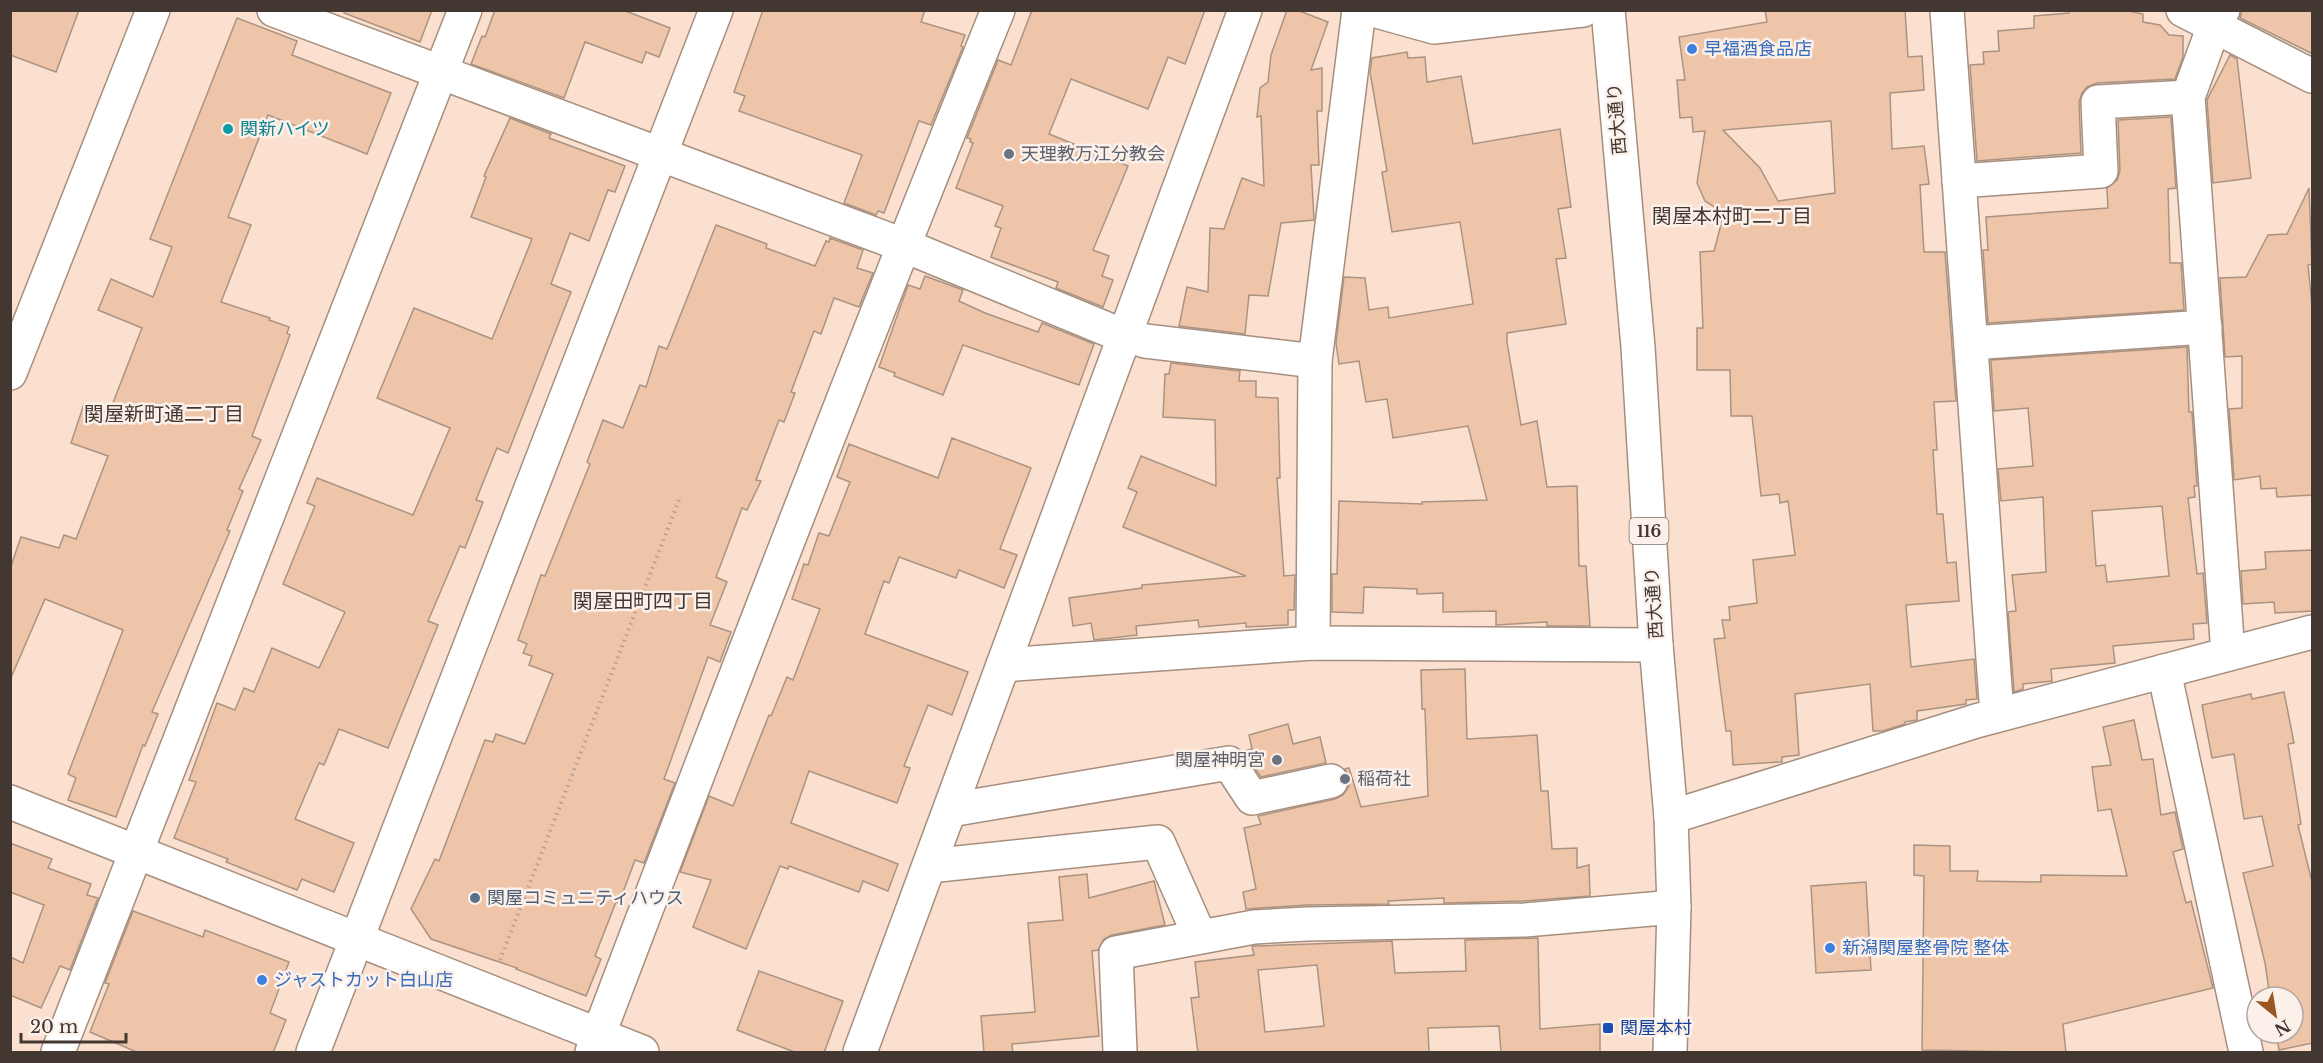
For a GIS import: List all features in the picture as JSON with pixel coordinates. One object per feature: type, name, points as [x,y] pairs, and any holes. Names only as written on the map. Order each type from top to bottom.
[{"type":"main road","points":[[10,373],[153,10]]},
{"type":"main road","points":[[274,10],[325,19],[441,72],[903,245],[1124,335],[1145,341],[1315,361]]},
{"type":"main road","points":[[58,1053],[465,10]]},
{"type":"main road","points":[[313,1053],[716,10]]},
{"type":"main road","points":[[595,1044],[903,245],[998,10]]},
{"type":"main road","points":[[860,1053],[1245,10]]},
{"type":"main road","points":[[1313,643],[1315,361],[1359,10]]},
{"type":"main road","points":[[1373,10],[1434,27],[1583,10]]},
{"type":"main road","name":"西大通り","points":[[1608,10],[1638,346],[1656,645],[1671,817],[1674,907],[1670,1053]]},
{"type":"main road","points":[[1947,10],[1997,715]]},
{"type":"main road","points":[[2183,10],[2219,18],[2313,76]]},
{"type":"main road","points":[[2219,18],[2188,98],[2228,654]]},
{"type":"main road","points":[[1959,182],[2101,171],[2098,102],[2188,98]]},
{"type":"main road","points":[[1971,343],[2205,327]]},
{"type":"main road","points":[[1671,817],[1997,715],[2313,632]]},
{"type":"main road","points":[[1003,665],[1313,643],[1656,645]]},
{"type":"main road","points":[[2164,671],[2246,1053]]},
{"type":"main road","points":[[950,810],[1229,764],[1252,798],[1331,781]]},
{"type":"main road","points":[[10,802],[488,991],[595,1044],[642,1053]]},
{"type":"main road","points":[[929,866],[1158,842],[1200,937]]},
{"type":"main road","points":[[1120,1053],[1116,953],[1254,927],[1296,924],[1525,920],[1674,907]]},
{"type":"path","points":[[488,991],[679,500]]},
{"type":"building","points":[[10,10],[79,10],[56,72],[10,55]]},
{"type":"building","points":[[344,10],[432,10],[420,42],[344,13]]},
{"type":"building","points":[[495,10],[623,10],[670,28],[659,57],[646,52],[642,63],[585,42],[564,98],[471,64],[482,36],[485,37]]},
{"type":"building","points":[[763,10],[925,10],[921,22],[965,35],[961,46],[963,47],[931,125],[919,121],[884,213],[878,211],[876,215],[844,203],[862,155],[739,111],[745,96],[734,92]]},
{"type":"building","points":[[1032,10],[1205,10],[1185,64],[1168,57],[1148,109],[1071,79],[1049,134],[1128,166],[1093,250],[1109,256],[1102,276],[1113,280],[1103,307],[1056,288],[1058,282],[991,257],[1001,228],[995,226],[1003,206],[956,188],[973,143],[967,138],[998,60],[1011,65]]},
{"type":"building","points":[[1287,10],[1297,10],[1328,22],[1311,70],[1322,68],[1322,111],[1317,111],[1319,165],[1311,165],[1314,220],[1281,223],[1268,296],[1249,295],[1245,334],[1179,326],[1187,287],[1208,292],[1210,228],[1224,229],[1242,178],[1264,186],[1261,116],[1257,117],[1260,88],[1268,82],[1271,55]]},
{"type":"building","points":[[1765,10],[1905,10],[1908,57],[1922,56],[1924,90],[1890,93],[1892,149],[1924,146],[1929,184],[1920,185],[1924,252],[1945,252],[1956,401],[1934,402],[1937,450],[1933,450],[1937,514],[1943,514],[1947,563],[1956,562],[1959,601],[1906,605],[1911,667],[1974,659],[1977,699],[1966,700],[1966,704],[1917,711],[1917,720],[1883,731],[1873,731],[1870,684],[1795,694],[1799,755],[1782,757],[1782,762],[1733,765],[1731,731],[1726,731],[1714,639],[1725,638],[1722,620],[1730,620],[1729,607],[1757,603],[1753,560],[1795,555],[1788,501],[1780,503],[1779,494],[1761,496],[1752,416],[1731,416],[1730,370],[1697,370],[1697,328],[1703,328],[1700,252],[1714,251],[1724,213],[1705,201],[1697,183],[1705,131],[1693,132],[1692,117],[1680,118],[1677,80],[1685,80],[1679,37],[1767,22]],"holes":[[[1831,121],[1835,193],[1778,201],[1760,168],[1723,130]]]},
{"type":"building","points":[[2069,10],[2124,10],[2143,14],[2143,22],[2160,25],[2169,35],[2183,36],[2183,57],[2175,79],[2097,83],[2087,87],[2079,102],[2081,153],[1977,161],[1970,65],[1984,64],[1983,52],[1999,51],[1998,31],[2034,28],[2034,16],[2069,13]]},
{"type":"building","points":[[2242,10],[2313,10],[2313,54],[2240,18]]},
{"type":"building","points":[[237,18],[297,41],[292,55],[391,93],[367,154],[268,115],[228,217],[251,225],[221,302],[270,318],[269,320],[289,327],[287,333],[290,335],[252,436],[261,440],[239,489],[243,491],[227,530],[230,531],[152,712],[158,714],[145,746],[143,745],[116,817],[68,800],[76,778],[68,774],[123,630],[45,599],[10,680],[10,569],[21,537],[59,548],[64,535],[76,539],[108,456],[71,443],[84,404],[109,413],[142,328],[98,310],[111,279],[153,297],[172,247],[150,239]]},
{"type":"building","points":[[1407,52],[1408,58],[1425,57],[1427,82],[1461,76],[1473,144],[1560,129],[1571,207],[1558,209],[1566,258],[1556,259],[1566,324],[1507,333],[1507,342],[1521,425],[1537,421],[1547,487],[1577,486],[1579,566],[1586,566],[1590,626],[1547,626],[1547,622],[1496,625],[1496,611],[1443,612],[1443,593],[1417,594],[1417,589],[1364,587],[1363,613],[1332,612],[1332,574],[1337,574],[1339,501],[1422,504],[1422,502],[1487,500],[1468,426],[1393,438],[1387,399],[1366,402],[1359,361],[1339,364],[1336,343],[1344,277],[1365,278],[1369,310],[1388,307],[1389,318],[1473,304],[1460,222],[1392,232],[1382,172],[1387,171],[1370,72],[1372,58]]},
{"type":"building","points":[[2230,55],[2237,59],[2251,178],[2213,183],[2207,100]]},
{"type":"building","points":[[2171,117],[2176,188],[2168,189],[2170,263],[2181,263],[2184,310],[1988,323],[1983,250],[1988,250],[1986,217],[2108,208],[2107,188],[2117,180],[2120,171],[2118,120]]},
{"type":"building","points":[[510,118],[551,134],[549,138],[625,166],[615,192],[608,190],[589,241],[570,233],[551,284],[571,292],[508,453],[497,448],[476,500],[483,502],[465,548],[460,546],[428,621],[438,625],[388,748],[339,729],[324,765],[319,763],[295,819],[354,843],[334,892],[302,879],[297,890],[226,862],[228,859],[174,838],[196,782],[189,780],[217,703],[235,710],[244,688],[254,692],[272,648],[319,668],[345,612],[283,584],[315,506],[307,503],[317,478],[413,515],[450,428],[377,398],[414,308],[492,339],[532,239],[471,217],[486,177],[484,176]]},
{"type":"building","points":[[2309,188],[2312,264],[2308,265],[2313,316],[2313,495],[2277,497],[2276,488],[2261,489],[2260,476],[2234,480],[2229,409],[2242,408],[2242,356],[2225,357],[2220,278],[2246,277],[2268,235],[2287,234]]},
{"type":"building","points":[[716,225],[767,244],[766,248],[815,266],[826,241],[829,242],[830,238],[863,250],[857,268],[873,273],[859,307],[834,298],[821,334],[814,331],[791,392],[795,393],[784,422],[779,420],[756,480],[761,481],[747,510],[742,508],[716,577],[727,582],[710,625],[731,632],[720,662],[708,657],[664,779],[675,783],[644,863],[635,860],[619,903],[616,902],[595,956],[601,959],[586,996],[517,968],[431,939],[411,909],[435,859],[439,861],[485,740],[493,742],[496,734],[525,744],[553,674],[529,665],[532,656],[523,653],[527,644],[518,640],[541,575],[545,576],[590,464],[587,462],[603,420],[623,428],[640,385],[646,387],[659,346],[667,349]]},
{"type":"building","points":[[925,276],[963,290],[959,301],[985,313],[1038,332],[1042,323],[1094,344],[1079,385],[963,345],[943,395],[894,376],[895,373],[879,367],[908,285],[920,289]]},
{"type":"building","points":[[2187,347],[2189,412],[2192,412],[2197,486],[2194,486],[2195,497],[2188,498],[2197,574],[2203,573],[2207,623],[2193,624],[2194,639],[2113,646],[2115,663],[2051,669],[2052,681],[2023,684],[2023,689],[2014,692],[2008,612],[2016,611],[2012,575],[2046,572],[2043,497],[2001,501],[1998,469],[2033,466],[2028,408],[1994,411],[1991,360]],"holes":[[[2162,506],[2169,576],[2107,582],[2105,565],[2096,566],[2092,511]]]},
{"type":"building","points":[[1171,363],[1240,371],[1239,381],[1256,381],[1256,397],[1278,398],[1280,478],[1277,478],[1284,576],[1295,575],[1294,610],[1288,610],[1288,625],[1246,627],[1246,623],[1199,627],[1198,620],[1136,626],[1137,635],[1094,640],[1091,623],[1073,626],[1069,598],[1142,588],[1142,585],[1246,576],[1123,527],[1137,492],[1128,488],[1141,456],[1216,486],[1215,420],[1163,417],[1165,374],[1169,374]]},
{"type":"building","points":[[952,438],[1031,468],[1000,549],[1017,555],[1004,588],[959,570],[956,578],[899,557],[889,583],[884,581],[865,634],[968,672],[952,715],[928,705],[904,766],[910,768],[897,803],[809,771],[791,823],[898,864],[888,891],[863,881],[859,892],[789,866],[788,869],[780,866],[746,949],[693,927],[711,880],[680,872],[709,796],[733,806],[769,715],[771,716],[787,677],[793,680],[820,609],[792,599],[804,564],[808,565],[819,533],[829,536],[850,482],[837,477],[849,444],[938,478]]},
{"type":"building","points":[[2313,550],[2313,611],[2275,613],[2274,602],[2243,604],[2241,571],[2266,569],[2265,552]]},
{"type":"building","points":[[1465,669],[1467,739],[1537,735],[1541,791],[1548,791],[1552,849],[1577,848],[1577,868],[1589,865],[1590,896],[1524,901],[1444,903],[1444,898],[1388,901],[1389,904],[1307,905],[1246,909],[1243,892],[1256,889],[1244,828],[1261,824],[1258,816],[1335,799],[1343,795],[1349,786],[1349,778],[1345,769],[1349,768],[1361,807],[1428,796],[1425,709],[1422,709],[1421,670]]},
{"type":"building","points":[[2284,692],[2294,743],[2288,744],[2301,824],[2298,825],[2313,886],[2313,1043],[2305,1045],[2305,985],[2268,985],[2243,873],[2273,866],[2262,816],[2244,819],[2234,754],[2212,758],[2202,705],[2251,694],[2252,699]]},
{"type":"building","points":[[2134,720],[2142,760],[2153,759],[2161,815],[2175,812],[2183,849],[2173,852],[2186,903],[2191,901],[2213,988],[2063,1024],[2066,1053],[1922,1050],[1924,876],[1914,875],[1914,845],[1950,846],[1950,871],[1978,871],[1977,881],[2041,882],[2041,875],[2127,876],[2111,809],[2098,811],[2092,767],[2111,765],[2103,727]]},
{"type":"building","points":[[1288,724],[1293,744],[1320,737],[1326,763],[1261,777],[1243,751],[1252,749],[1249,735]]},
{"type":"building","points":[[10,843],[52,859],[48,868],[91,884],[87,895],[98,898],[70,970],[60,966],[41,1008],[10,995],[10,957],[23,963],[44,905],[10,892]]},
{"type":"building","points":[[1087,874],[1089,898],[1154,881],[1165,925],[1112,935],[1104,939],[1098,950],[1092,951],[1099,1036],[1012,1044],[1013,1053],[984,1053],[981,1016],[1035,1012],[1028,923],[1063,920],[1059,877]]},
{"type":"building","points":[[1866,882],[1871,970],[1816,973],[1811,886]]},
{"type":"building","points":[[133,911],[203,937],[205,930],[289,962],[270,1013],[286,1020],[273,1053],[139,1053],[90,1032],[109,984],[105,983]]},
{"type":"building","points":[[1538,938],[1540,1029],[1600,1024],[1600,1053],[1501,1053],[1499,1026],[1428,1028],[1429,1053],[1198,1053],[1191,998],[1199,997],[1195,962],[1254,955],[1252,946],[1392,941],[1395,973],[1466,971],[1465,940]],"holes":[[[1317,965],[1324,1026],[1265,1032],[1258,970]]]},
{"type":"building","points":[[759,971],[843,1001],[824,1053],[797,1053],[737,1030]]},
{"type":"building","points":[[2278,1045],[2303,1045],[2279,1050]]},
{"type":"place","name":"早福酒食品店","points":[[1692,49]]},
{"type":"place","name":"関新ハイツ","points":[[228,129]]},
{"type":"place","name":"天理教万江分教会","points":[[1009,154]]},
{"type":"place","name":"関屋神明宮","points":[[1277,760]]},
{"type":"place","name":"稲荷社","points":[[1345,779]]},
{"type":"place","name":"関屋コミュニティハウス","points":[[475,898]]},
{"type":"place","name":"新潟関屋整骨院 整体","points":[[1830,948]]},
{"type":"place","name":"ジャストカット白山店","points":[[262,980]]},
{"type":"place","name":"関屋本村","points":[[1608,1028]]},
{"type":"district","name":"関屋本村町二丁目","points":[[1732,216]]},
{"type":"district","name":"関屋新町通二丁目","points":[[164,414]]},
{"type":"district","name":"関屋田町四丁目","points":[[643,601]]}]
